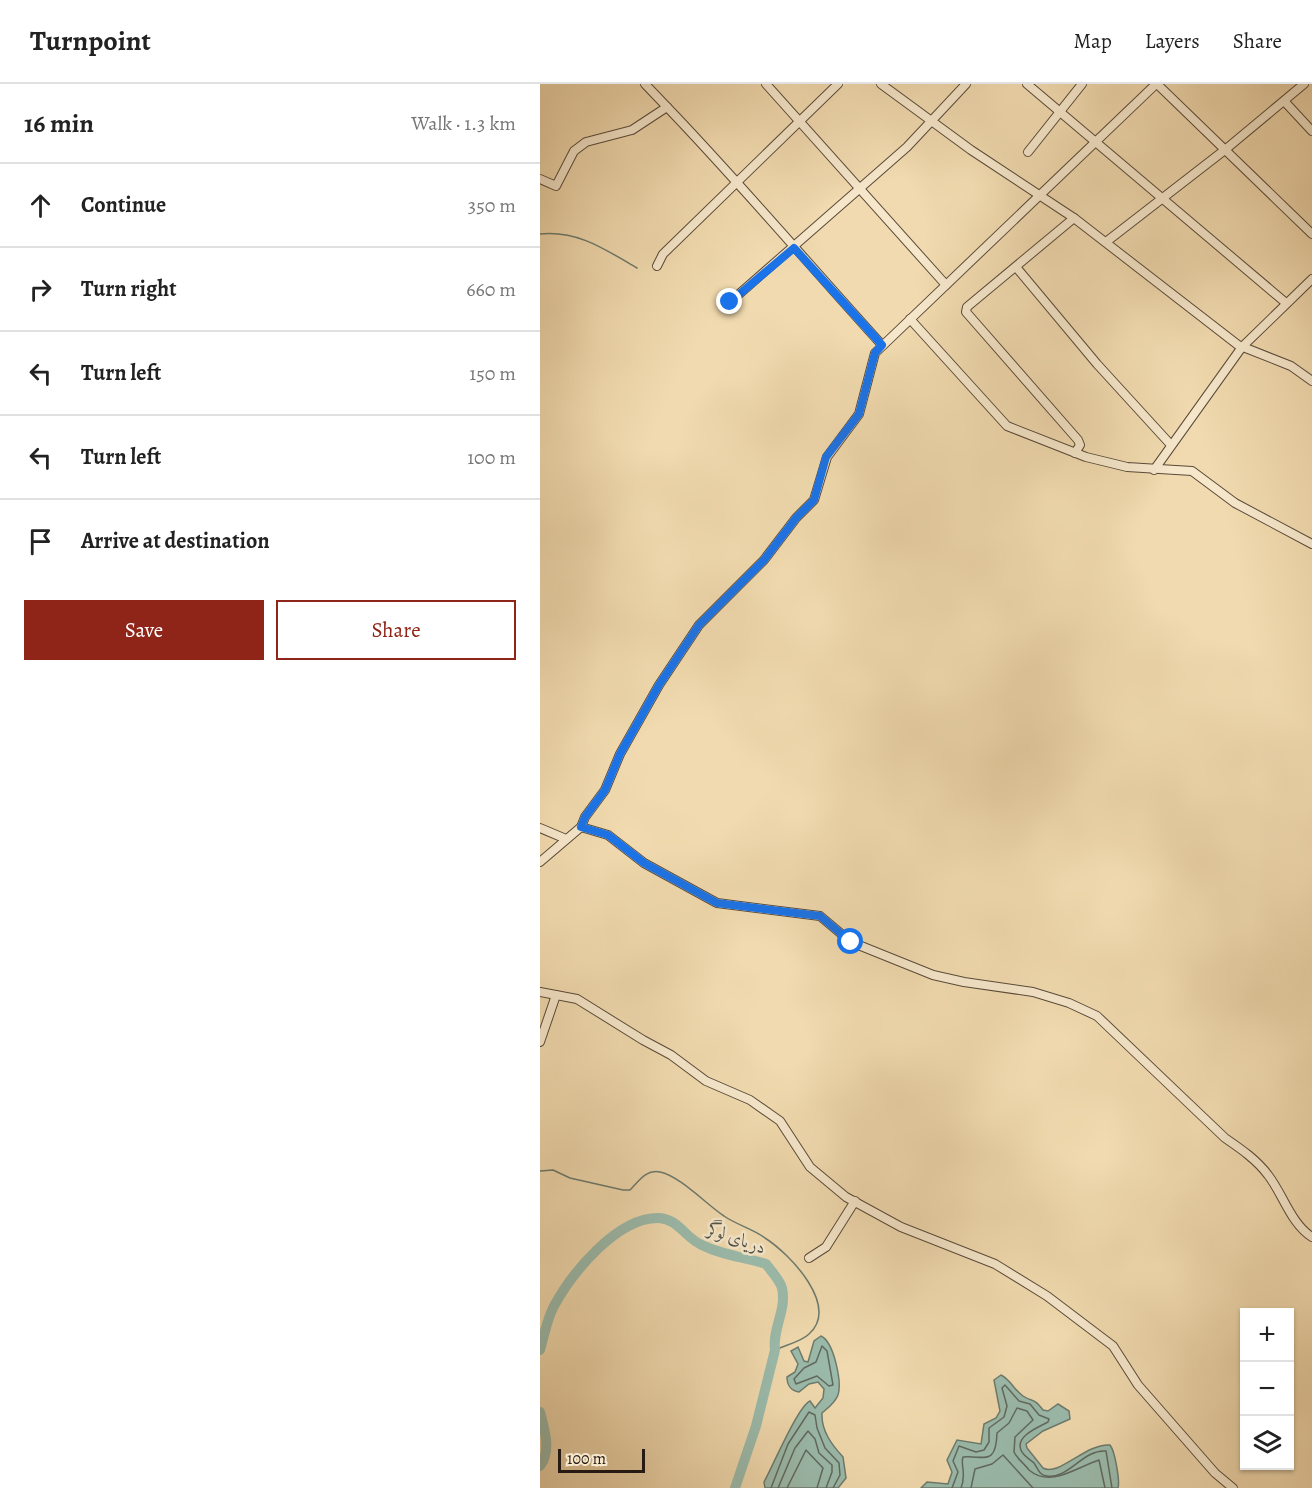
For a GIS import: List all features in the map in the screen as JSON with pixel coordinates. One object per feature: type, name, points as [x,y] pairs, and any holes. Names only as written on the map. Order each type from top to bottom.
[{"type":"street","points":[[645,84],[739,182],[794,248],[882,345]]},
{"type":"street","points":[[766,84],[946,285]]},
{"type":"street","points":[[657,266],[663,254],[838,84]]},
{"type":"street","points":[[881,84],[971,150],[1074,218],[1242,347],[1291,366],[1312,381]]},
{"type":"street","points":[[730,302],[794,248],[933,121],[966,84]]},
{"type":"street","points":[[1027,84],[1094,143],[1163,197],[1287,303]]},
{"type":"street","points":[[1028,153],[1082,84]]},
{"type":"street","points":[[540,862],[581,827],[585,817],[605,790],[620,754],[659,685],[693,634],[764,560],[796,518],[814,500],[826,457],[859,414],[875,353],[1157,84],[1312,234]]},
{"type":"street","points":[[1106,242],[1285,102],[1304,84]]},
{"type":"street","points":[[1285,102],[1312,131]]},
{"type":"street","points":[[540,179],[556,186],[574,152],[586,142],[632,130],[667,107]]},
{"type":"street","points":[[1074,218],[967,307],[966,312],[1078,440],[1080,445],[1075,453]]},
{"type":"street","points":[[1016,267],[1097,364],[1171,445]]},
{"type":"street","points":[[1154,470],[1242,347],[1312,279]]},
{"type":"street","points":[[910,319],[1007,426],[1075,453],[1127,467],[1192,471],[1235,503],[1312,544]]},
{"type":"street","points":[[581,827],[608,835],[644,863],[717,903],[820,916],[851,942],[933,975],[1034,992],[1069,1003],[1097,1016],[1225,1138],[1247,1153],[1269,1176],[1285,1205],[1312,1238]]},
{"type":"street","points":[[540,828],[566,839]]},
{"type":"street","points":[[540,992],[577,999],[643,1040],[671,1054],[706,1081],[750,1100],[780,1122],[814,1171],[833,1188],[901,1227],[995,1264],[1047,1296],[1113,1346],[1138,1385],[1215,1473],[1233,1488]]},
{"type":"street","points":[[540,1042],[556,995]]},
{"type":"street","points":[[810,1258],[826,1247],[855,1201]]},
{"type":"water","points":[[821,1336],[830,1346],[839,1381],[838,1395],[822,1413],[823,1426],[835,1448],[843,1457],[846,1478],[838,1488],[765,1488],[764,1482],[799,1414],[810,1401],[815,1408],[823,1398],[824,1389],[818,1382],[809,1384],[799,1392],[790,1387],[787,1377],[795,1372],[798,1364],[791,1351],[798,1347],[804,1361],[808,1362],[814,1341]]},
{"type":"water","points":[[1001,1375],[1020,1394],[1035,1402],[1043,1410],[1048,1411],[1058,1404],[1069,1411],[1070,1419],[1043,1431],[1026,1444],[1043,1468],[1049,1470],[1057,1468],[1092,1449],[1110,1445],[1117,1466],[1118,1488],[921,1488],[927,1482],[948,1484],[952,1472],[947,1460],[957,1440],[981,1444],[984,1424],[996,1418],[1000,1411],[994,1380]]},
{"type":"waterway","points":[[540,234],[579,238],[603,248],[637,268]]},
{"type":"waterway","points":[[540,1171],[553,1170],[570,1178],[623,1190],[630,1190],[651,1172],[660,1172],[676,1179],[724,1216],[760,1235],[775,1246],[787,1256],[808,1282],[819,1309],[817,1322],[806,1337],[775,1350]]},
{"type":"waterway","name":"دریای لوگر","points":[[540,1350],[552,1311],[572,1278],[597,1249],[627,1227],[643,1220],[666,1219],[708,1248],[766,1264],[781,1285],[783,1304],[775,1350],[756,1426],[735,1488]]},
{"type":"waterway","name":"دریای لوگر","points":[[540,1412],[546,1447],[544,1460],[540,1466]]},
{"type":"route","points":[[730,302],[794,248],[882,345],[875,353],[864,403],[859,414],[826,457],[821,484],[814,500],[796,518],[752,574],[699,625],[659,685],[620,754],[605,790],[585,817],[581,827],[608,835],[644,863],[717,903],[820,916],[851,942]]}]
